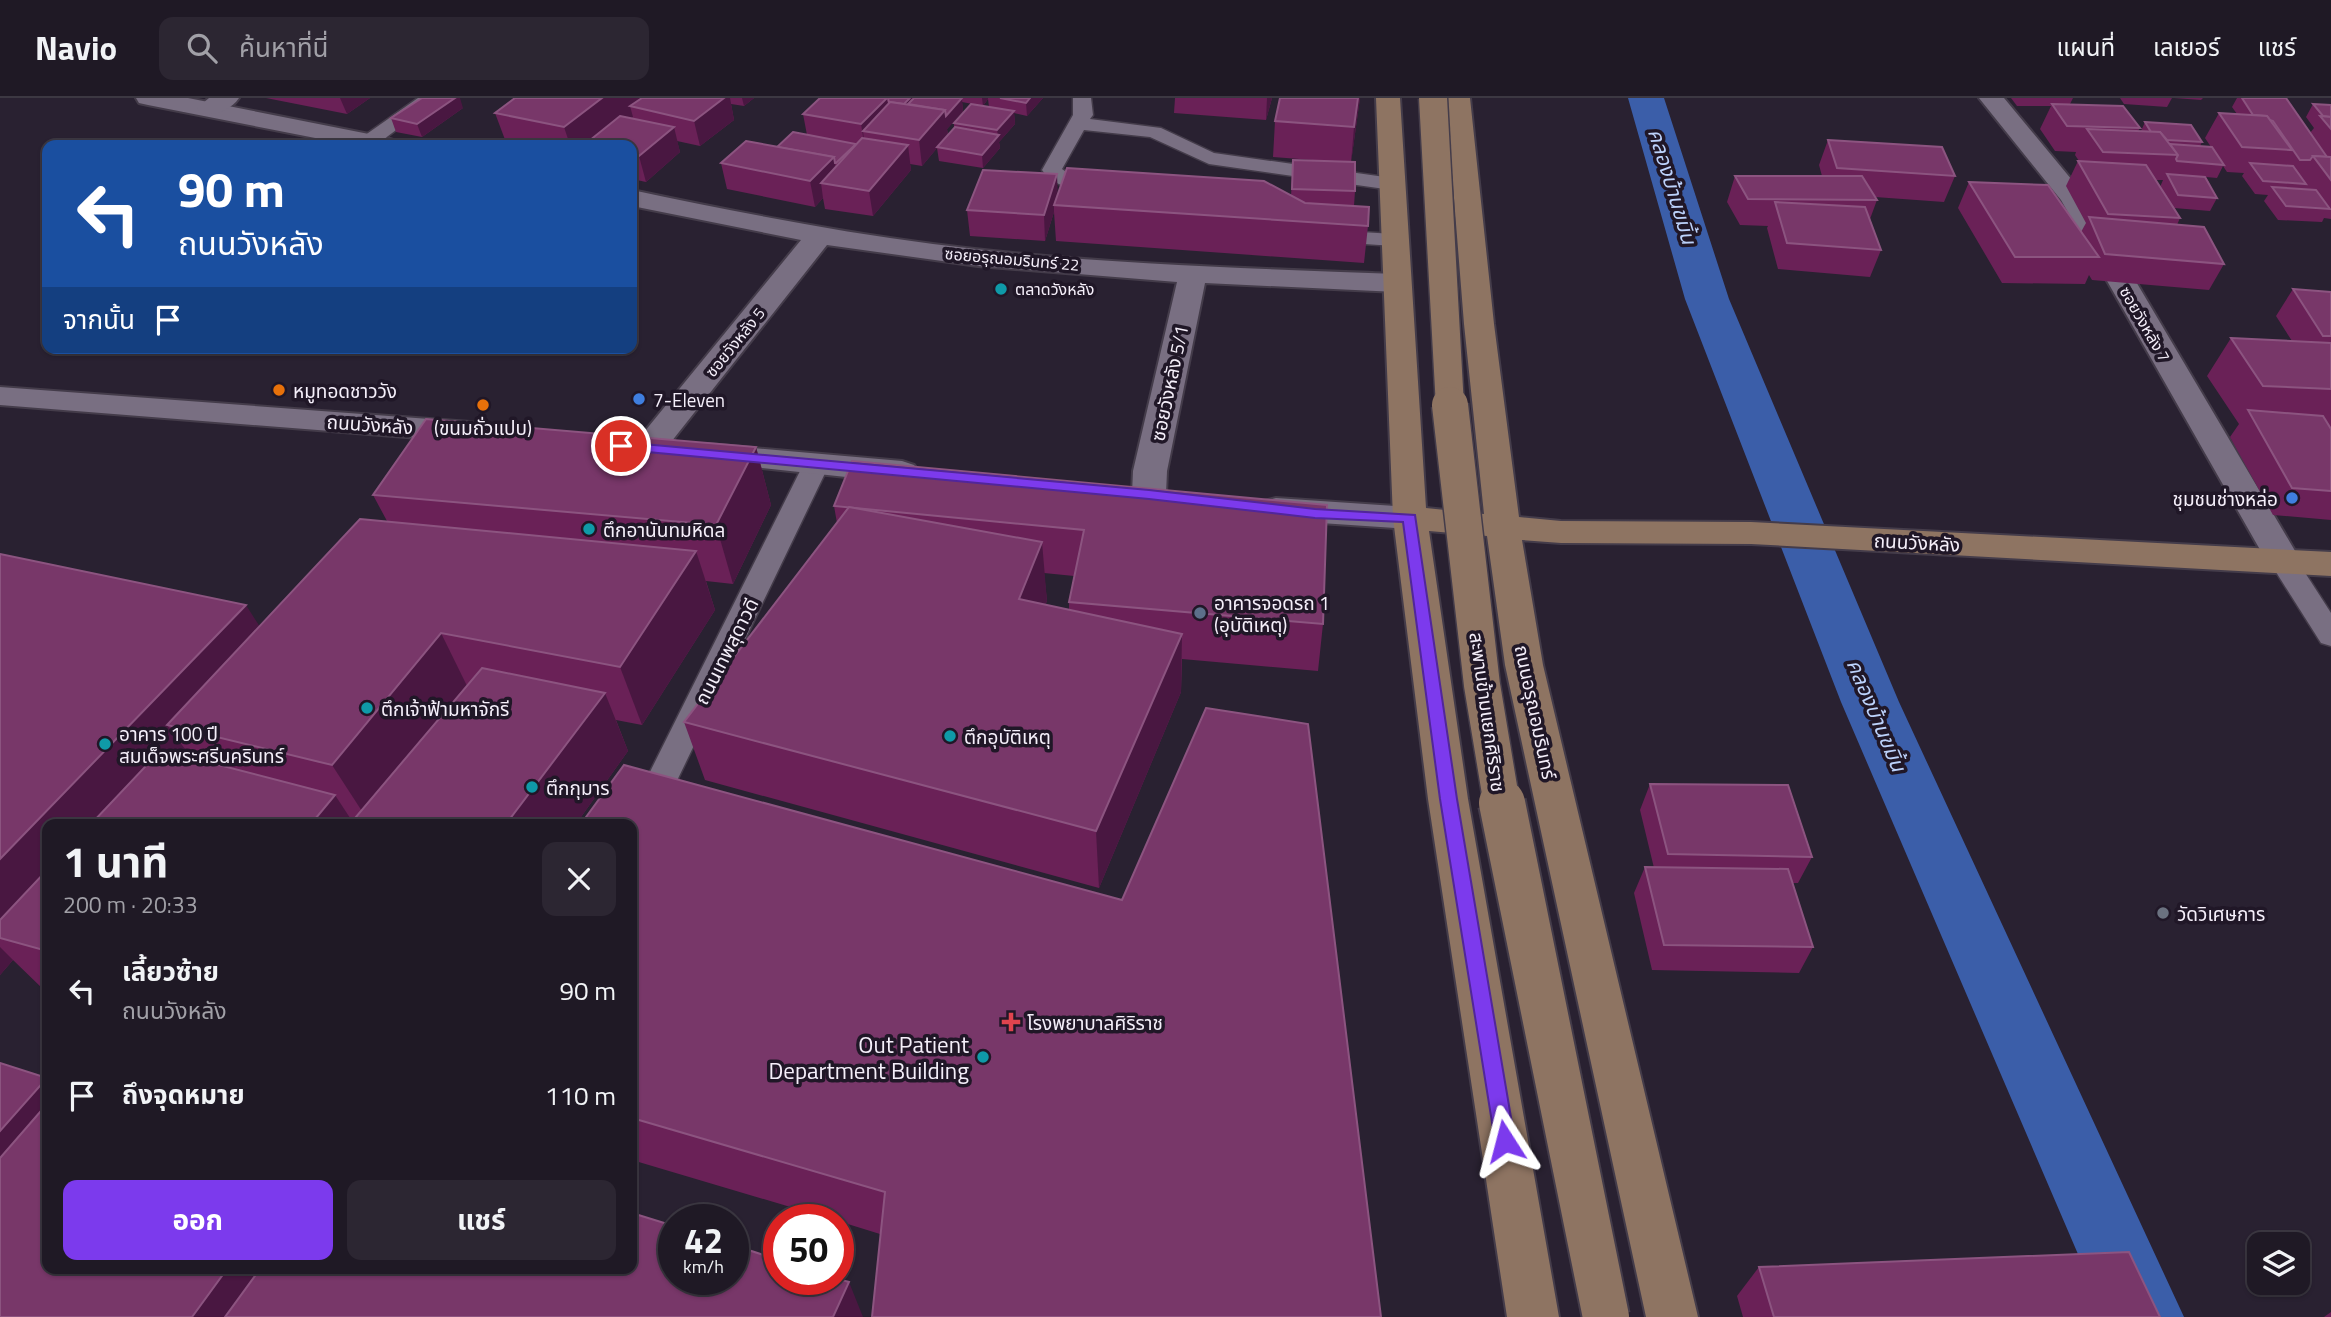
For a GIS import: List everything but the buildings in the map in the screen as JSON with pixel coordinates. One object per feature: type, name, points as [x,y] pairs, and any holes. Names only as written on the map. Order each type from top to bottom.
[{"type":"main road","points":[[1388,98],[1410,518],[1448,799],[1533,1317]]},
{"type":"main road","name":"สะพานข้ามแยกศิริราช","points":[[1433,98],[1449,398],[1482,685],[1502,802],[1606,1317]]},
{"type":"main road","name":"ถนนอรุณอมรินทร์","points":[[1458,98],[1479,324],[1503,529],[1524,665],[1672,1317]]},
{"type":"main road","name":"ถนนวังหลัง","points":[[1410,518],[1503,529],[1560,532],[1751,533],[2331,564]]},
{"type":"street","points":[[148,98],[218,103],[361,140]]},
{"type":"street","name":"ซอยวังหลัง 7","points":[[1991,98],[2073,197],[2283,561]]},
{"type":"street","name":"ซอยอรุณอมรินทร์ 22","points":[[637,199],[821,234],[977,258],[1193,273],[1397,283]]},
{"type":"street","name":"ซอยวังหลัง 5","points":[[816,465],[634,447],[821,234]]},
{"type":"street","name":"ซอยวังหลัง 5/1","points":[[1150,494],[1150,471],[1193,273]]},
{"type":"street","name":"ถนนวังหลัง","points":[[0,396],[497,435]]},
{"type":"street","points":[[816,465],[926,474]]},
{"type":"street","points":[[1246,505],[1315,513],[1410,518]]},
{"type":"lane","points":[[381,140],[430,98]]},
{"type":"lane","points":[[1082,98],[1083,115],[1052,170],[1057,177],[1072,183],[1124,188]]},
{"type":"lane","points":[[1078,124],[1154,132],[1209,158],[1392,184]]},
{"type":"lane","points":[[1306,230],[1318,235],[1394,240]]},
{"type":"lane","points":[[437,459],[456,430]]},
{"type":"lane","name":"ถนนเทพสุดาวดี","points":[[637,827],[816,465]]},
{"type":"lane","points":[[2283,561],[2331,636]]},
{"type":"waterway","name":"คลองบ้านขมิ้น","points":[[1646,98],[1707,299],[1870,702],[2145,1317]]},
{"type":"place","name":"ตลาดวังหลัง","points":[[1001,289]]},
{"type":"place","name":"หมูทอดชาววัง","points":[[279,390]]},
{"type":"place","name":"7-Eleven","points":[[639,399]]},
{"type":"place","name":"(ขนมถั่วแปบ)","points":[[483,405]]},
{"type":"place","name":"ชุมชนช่างหล่อ","points":[[2292,498]]},
{"type":"place","name":"ตึกอานันทมหิดล","points":[[589,529]]},
{"type":"place","name":"อาคารจอดรถ 1 (อุบัติเหตุ)","points":[[1200,613]]},
{"type":"place","name":"ตึกเจ้าฟ้ามหาจักรี","points":[[367,708]]},
{"type":"place","name":"ตึกอุบัติเหตุ","points":[[950,736]]},
{"type":"place","name":"อาคาร 100 ปี สมเด็จพระศรีนครินทร์","points":[[105,744]]},
{"type":"place","name":"ตึกกุมาร","points":[[532,787]]},
{"type":"place","name":"วัดวิเศษการ","points":[[2163,913]]},
{"type":"place","name":"โรงพยาบาลศิริราช","points":[[1011,1022]]},
{"type":"place","name":"Out Patient Department Building","points":[[983,1057]]},
{"type":"route","points":[[621,446],[1149,494],[1315,513],[1410,518],[1448,799],[1505,1141]]}]
